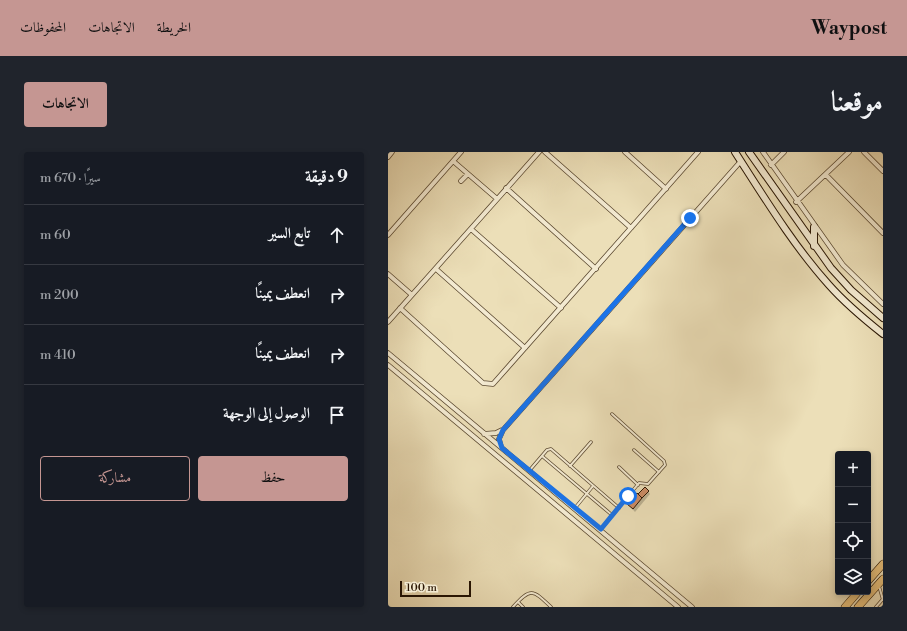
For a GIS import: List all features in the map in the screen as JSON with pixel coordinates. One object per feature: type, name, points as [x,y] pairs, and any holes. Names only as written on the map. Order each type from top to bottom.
[{"type":"main road","points":[[871,578],[883,564]]},
{"type":"main road","points":[[858,607],[881,581]]},
{"type":"main road","points":[[845,607],[855,595]]},
{"type":"street","points":[[388,157],[392,152]]},
{"type":"street","points":[[388,234],[461,152]]},
{"type":"street","points":[[388,322],[471,229],[496,198],[539,152]]},
{"type":"street","points":[[545,152],[631,228]]},
{"type":"street","points":[[625,152],[666,189]]},
{"type":"street","points":[[400,308],[485,384],[494,383],[698,152]]},
{"type":"street","points":[[735,152],[820,275],[845,302],[883,334]]},
{"type":"street","points":[[749,152],[814,246],[844,283],[883,318]]},
{"type":"street","points":[[763,152],[796,202],[849,272],[883,304]]},
{"type":"street","points":[[771,165],[784,152]]},
{"type":"street","points":[[796,202],[849,152]]},
{"type":"street","points":[[864,152],[883,171]]},
{"type":"street","points":[[453,161],[496,198]]},
{"type":"street","points":[[502,448],[499,439],[503,430],[741,161]]},
{"type":"street","points":[[461,181],[468,174]]},
{"type":"street","points":[[826,175],[883,234]]},
{"type":"street","points":[[506,188],[596,269]]},
{"type":"street","points":[[814,227],[814,246]]},
{"type":"street","points":[[471,229],[561,308]]},
{"type":"street","points":[[436,269],[525,348]]},
{"type":"street","points":[[388,274],[412,295]]},
{"type":"street","points":[[388,353],[484,434],[601,529],[692,607]]},
{"type":"street","points":[[388,364],[678,607]]},
{"type":"street","points":[[484,434],[492,434],[503,430]]},
{"type":"lane","points":[[601,529],[641,482],[648,484],[665,466],[664,461],[612,414]]},
{"type":"lane","points":[[570,466],[591,442]]},
{"type":"lane","points":[[529,471],[547,450],[551,449],[619,508]]},
{"type":"lane","points":[[634,450],[660,472]]},
{"type":"lane","points":[[542,456],[612,515]]},
{"type":"lane","points":[[619,467],[638,485]]},
{"type":"lane","points":[[575,508],[593,486]]},
{"type":"lane","points":[[876,607],[883,599],[881,581]]},
{"type":"lane","points":[[513,607],[524,594],[532,592],[551,607]]},
{"type":"lane","points":[[518,602],[523,607]]},
{"type":"building","points":[[645,487],[649,491],[642,498],[638,494]]},
{"type":"building","points":[[637,493],[642,498],[633,509],[627,504]]},
{"type":"route","points":[[628,496],[601,529],[502,448],[500,446],[499,439],[501,432],[690,218]]}]
